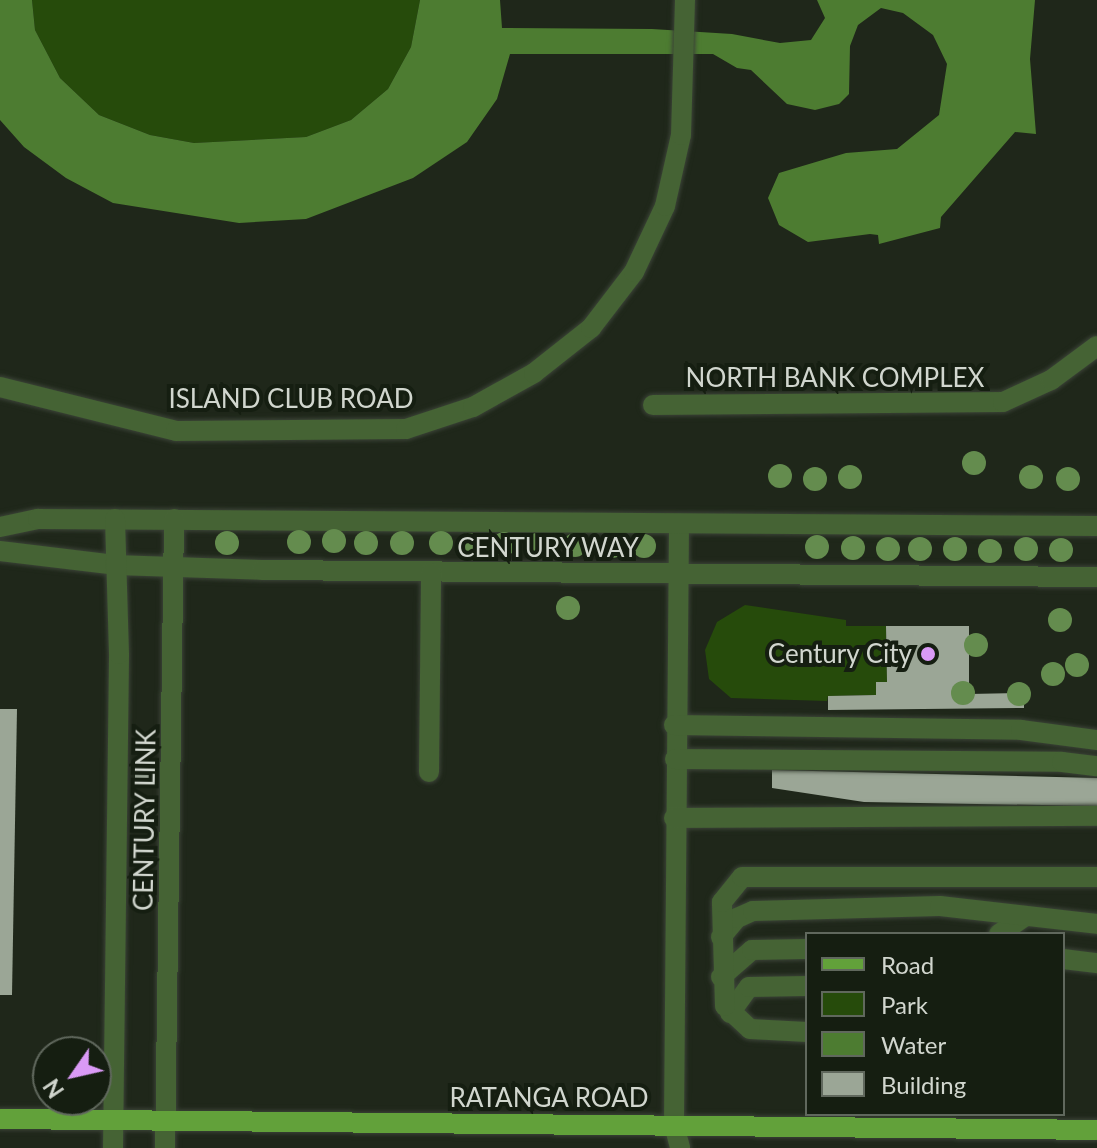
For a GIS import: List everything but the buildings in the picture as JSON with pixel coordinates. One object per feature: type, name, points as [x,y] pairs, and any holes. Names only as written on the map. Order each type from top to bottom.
[{"type":"main road","name":"RATANGA ROAD","points":[[0,1119],[1097,1130]]},
{"type":"street","name":"ISLAND CLUB ROAD","points":[[0,387],[176,431],[406,429],[473,407],[534,373],[591,328],[634,272],[665,206],[681,135],[688,21],[685,0]]},
{"type":"street","name":"NORTH BANK COMPLEX","points":[[653,405],[1003,402],[1051,380],[1097,346]]},
{"type":"street","name":"CENTURY WAY","points":[[0,527],[38,519],[1097,526]]},
{"type":"street","name":"CENTURY LINK","points":[[113,1148],[119,654],[115,519]]},
{"type":"street","name":"CENTURY LINK","points":[[165,1148],[174,519]]},
{"type":"street","points":[[679,525],[674,725],[674,1125],[680,1148]]},
{"type":"street","name":"CENTURY WAY","points":[[0,551],[115,565],[174,568],[431,573],[1097,577]]},
{"type":"street","points":[[429,772],[431,573]]},
{"type":"street","points":[[674,725],[1021,730],[1097,740]]},
{"type":"street","points":[[675,759],[1062,762],[1097,766]]},
{"type":"street","points":[[674,818],[1097,816]]},
{"type":"street","points":[[805,1032],[750,1029],[730,1013],[722,998],[721,937],[726,891],[753,874],[1097,877]]},
{"type":"street","points":[[721,937],[737,918],[753,911],[940,906],[1097,924]]},
{"type":"street","points":[[1002,932],[1026,916]]},
{"type":"street","points":[[721,977],[752,950],[805,949]]},
{"type":"street","points":[[1065,959],[1097,963]]},
{"type":"street","points":[[730,1013],[749,987],[805,986]]},
{"type":"green space","points":[[32,0],[420,0],[411,47],[388,89],[351,120],[306,137],[194,143],[150,135],[99,115],[60,78],[35,30]]},
{"type":"green space","points":[[745,605],[846,620],[846,626],[886,626],[887,682],[876,682],[876,695],[828,696],[827,701],[731,698],[709,679],[705,650],[717,622]]},
{"type":"water","points":[[0,0],[32,0],[35,30],[60,78],[99,115],[150,135],[194,143],[306,137],[351,120],[388,89],[411,47],[420,0],[500,0],[502,28],[652,29],[732,34],[780,43],[811,40],[825,18],[817,0],[1035,0],[1030,59],[1036,134],[1015,132],[941,217],[940,228],[879,244],[878,235],[870,234],[808,242],[779,225],[768,198],[779,173],[846,153],[897,149],[939,115],[947,64],[933,35],[903,13],[881,8],[858,25],[850,46],[849,94],[839,104],[815,110],[787,104],[751,70],[737,68],[713,54],[510,54],[497,99],[467,142],[413,178],[306,219],[239,223],[113,203],[66,178],[24,147],[0,120]]},
{"type":"place","name":"Century City","points":[[928,654]]}]
